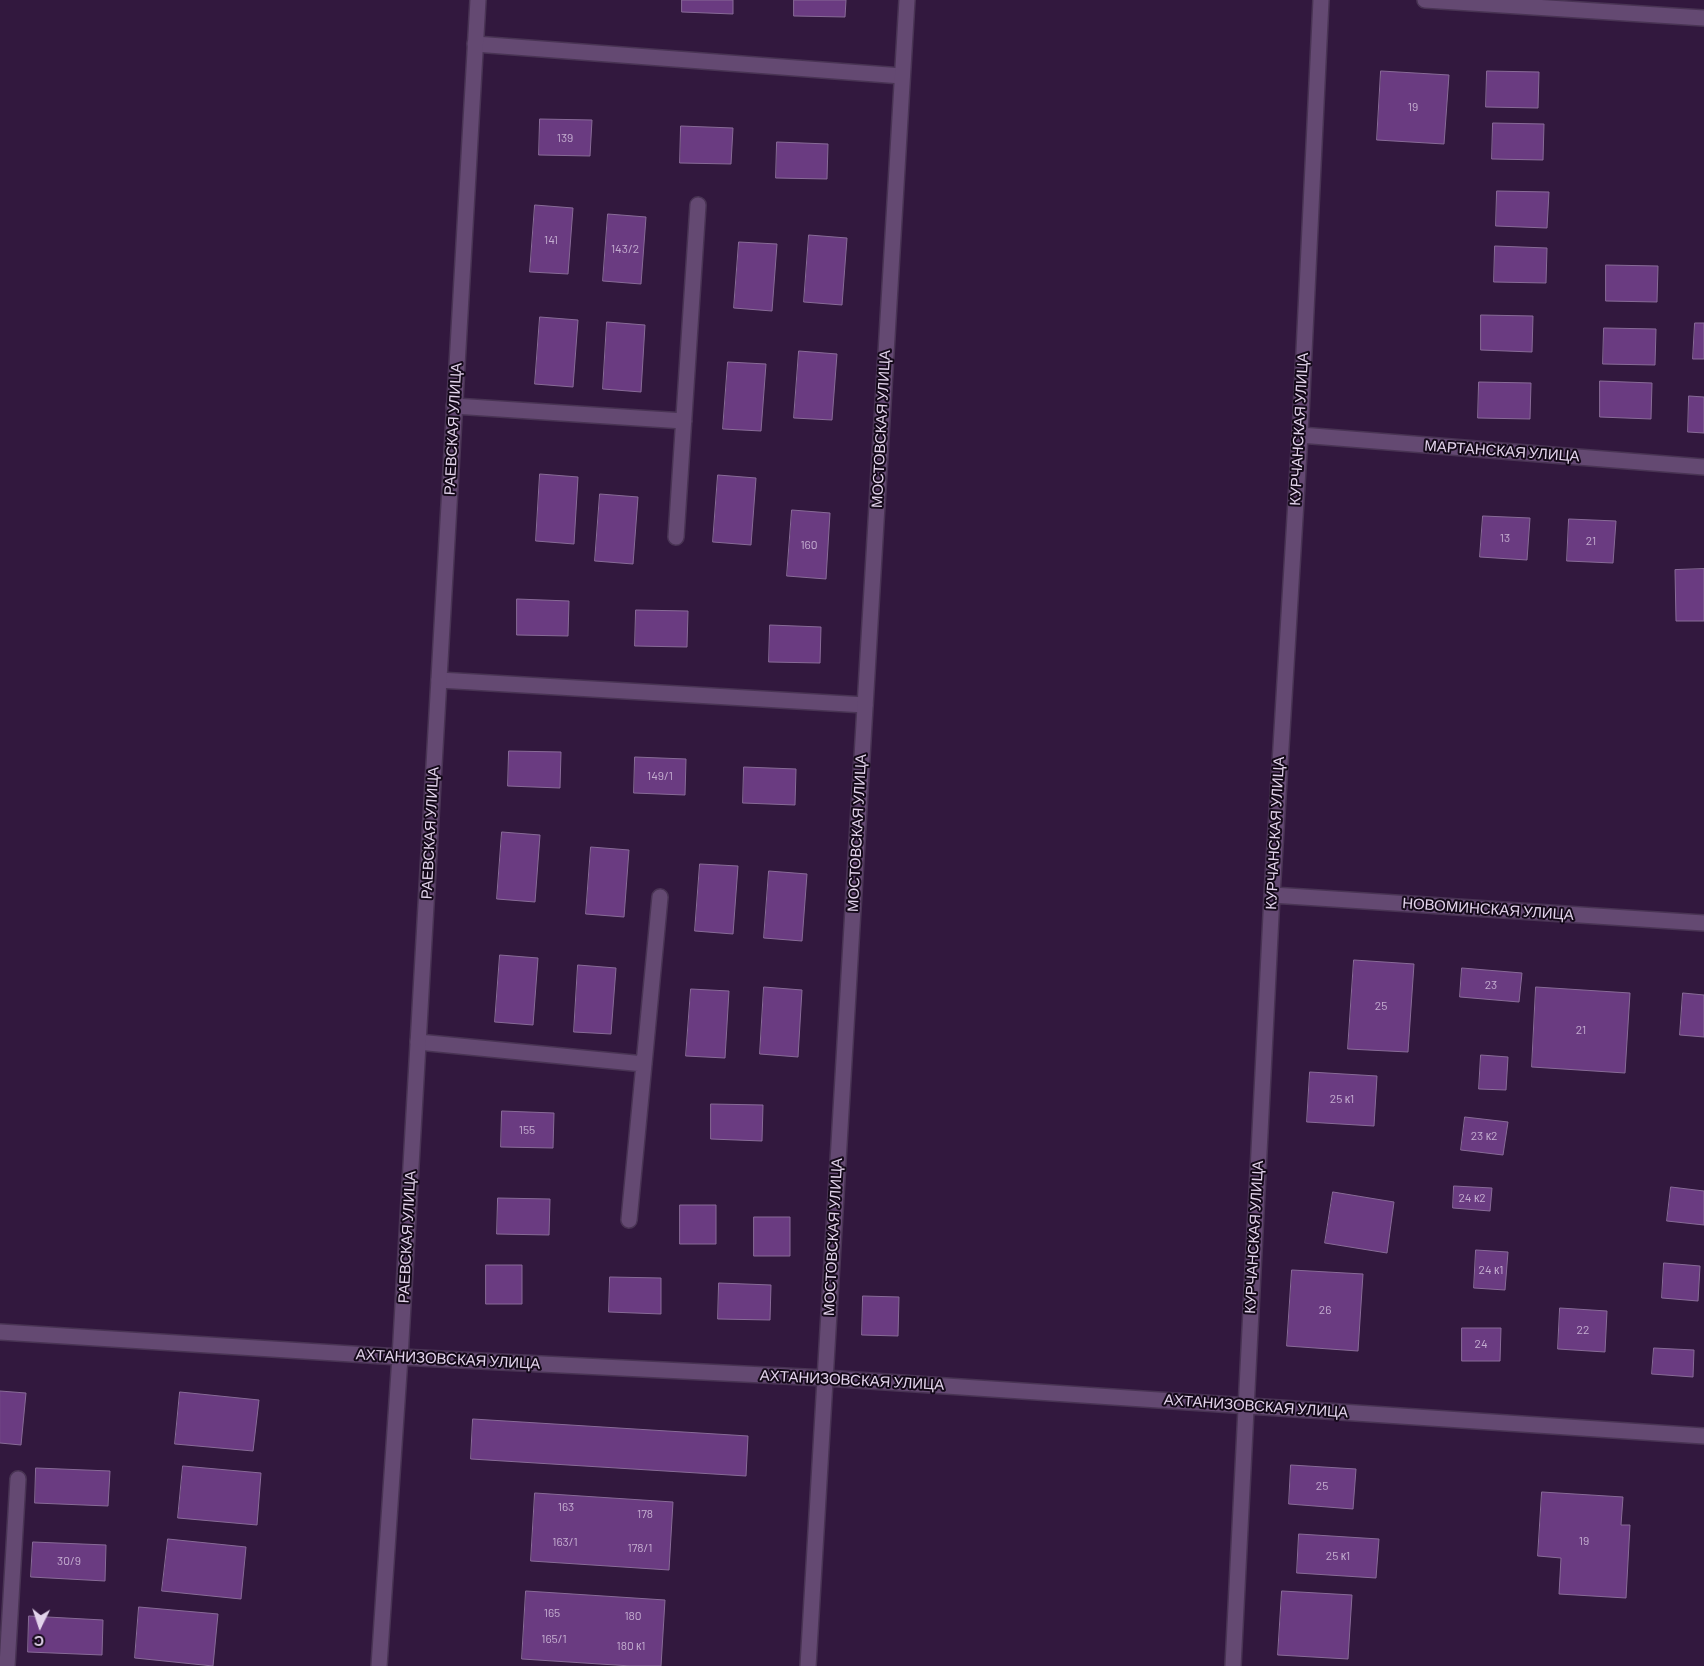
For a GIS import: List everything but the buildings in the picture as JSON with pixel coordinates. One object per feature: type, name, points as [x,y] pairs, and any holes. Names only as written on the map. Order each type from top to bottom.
[{"type":"street","name":"РАЕВСКАЯ УЛИЦА","points":[[379,1666],[400,1357],[478,0]]},
{"type":"street","name":"МОСТОВСКАЯ УЛИЦА","points":[[808,1666],[907,0]]},
{"type":"street","name":"КУРЧАНСКАЯ УЛИЦА","points":[[1233,1666],[1272,895],[1300,435],[1321,0]]},
{"type":"street","points":[[1425,0],[1704,18]]},
{"type":"street","points":[[475,44],[902,76]]},
{"type":"street","points":[[676,537],[698,205]]},
{"type":"street","points":[[454,406],[684,421]]},
{"type":"street","name":"МАРТАНСКАЯ УЛИЦА","points":[[1300,435],[1704,466]]},
{"type":"street","points":[[439,680],[865,705]]},
{"type":"street","name":"НОВОМИНСКАЯ УЛИЦА","points":[[1272,895],[1704,922]]},
{"type":"street","points":[[629,1220],[660,897]]},
{"type":"street","points":[[418,1042],[644,1064]]},
{"type":"street","name":"АХТАНИЗОВСКАЯ УЛИЦА","points":[[0,1332],[400,1357],[825,1378],[1704,1436]]},
{"type":"street","points":[[7,1666],[18,1479]]}]
